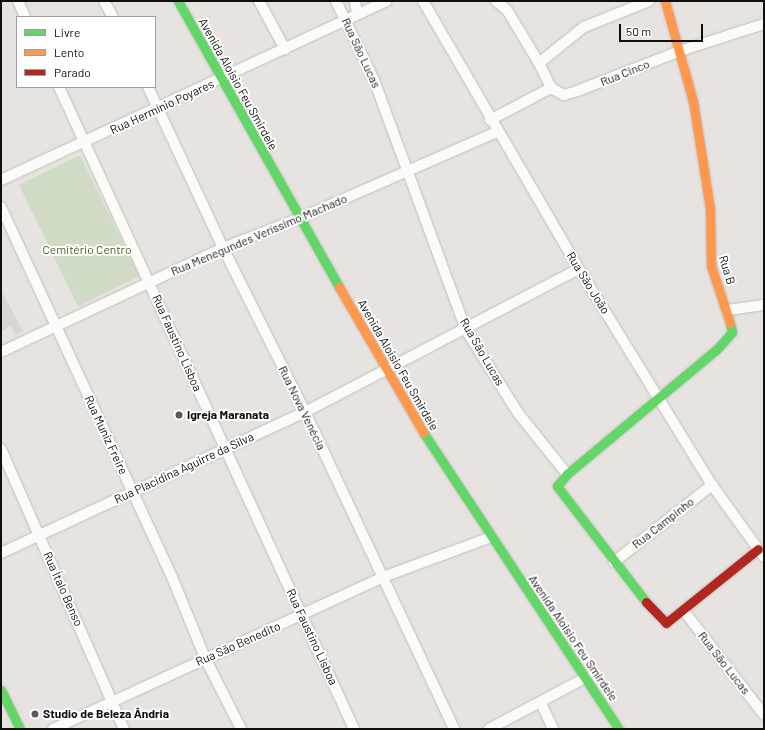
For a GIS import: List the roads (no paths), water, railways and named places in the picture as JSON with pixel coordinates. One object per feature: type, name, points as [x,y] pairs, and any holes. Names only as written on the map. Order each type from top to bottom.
[{"type":"street","points":[[18,1],[25,16]]},
{"type":"street","points":[[104,1],[112,16]]},
{"type":"street","name":"Avenida Aloisio Feu Smirdele","points":[[178,1],[386,371],[491,537],[619,729]]},
{"type":"street","points":[[259,1],[285,49]]},
{"type":"street","name":"Rua São Lucas","points":[[336,1],[374,80],[408,169],[433,245],[466,330],[518,413],[567,474]]},
{"type":"street","points":[[355,1],[357,14]]},
{"type":"street","name":"Rua Hermínio Poyares","points":[[1,180],[86,143],[158,108],[222,80],[357,14],[387,1]]},
{"type":"street","name":"Rua São João","points":[[423,1],[490,120],[578,269],[660,397],[712,485],[761,553]]},
{"type":"street","points":[[490,120],[551,88],[539,63],[507,10],[496,1]]},
{"type":"street","points":[[539,63],[584,27],[649,1]]},
{"type":"street","name":"Rua B","points":[[567,474],[729,338],[732,332],[728,310],[711,266],[710,208],[693,101],[665,1]]},
{"type":"street","name":"Rua Cinco","points":[[551,88],[564,95],[680,51],[764,24]]},
{"type":"street","name":"Rua Faustino Lisboa","points":[[59,88],[354,729]]},
{"type":"street","name":"Rua Nova Venécia","points":[[148,88],[223,248],[305,412],[454,729]]},
{"type":"street","name":"Rua Menegundes Veríssimo Machado","points":[[1,352],[223,248],[300,218],[408,169],[498,132]]},
{"type":"street","name":"Rua Muniz Freire","points":[[1,207],[55,327],[133,493],[205,658],[241,729]]},
{"type":"street","name":"Rua Placidina Aguirre da Silva","points":[[1,553],[305,412],[466,330],[578,269]]},
{"type":"street","points":[[728,310],[764,305]]},
{"type":"street","name":"Rua Ítalo Benso","points":[[1,449],[124,729]]},
{"type":"street","points":[[567,474],[558,483],[558,492],[660,619],[666,622],[684,611],[761,553]]},
{"type":"street","name":"Rua Campinho","points":[[614,562],[712,485]]},
{"type":"street","name":"Rua São Benedito","points":[[53,729],[383,577],[491,537]]},
{"type":"street","name":"Rua São Lucas","points":[[684,611],[764,715]]},
{"type":"street","points":[[489,729],[541,703],[585,678]]},
{"type":"street","points":[[1,690],[20,729]]},
{"type":"street","points":[[541,703],[553,729]]},
{"type":"place","name":"Igreja Maranata","points":[[179,415]]},
{"type":"place","name":"Studio de Beleza Ândria","points":[[35,714]]},
{"type":"park label","name":"Cemitério Centro","points":[[87,250]]}]
